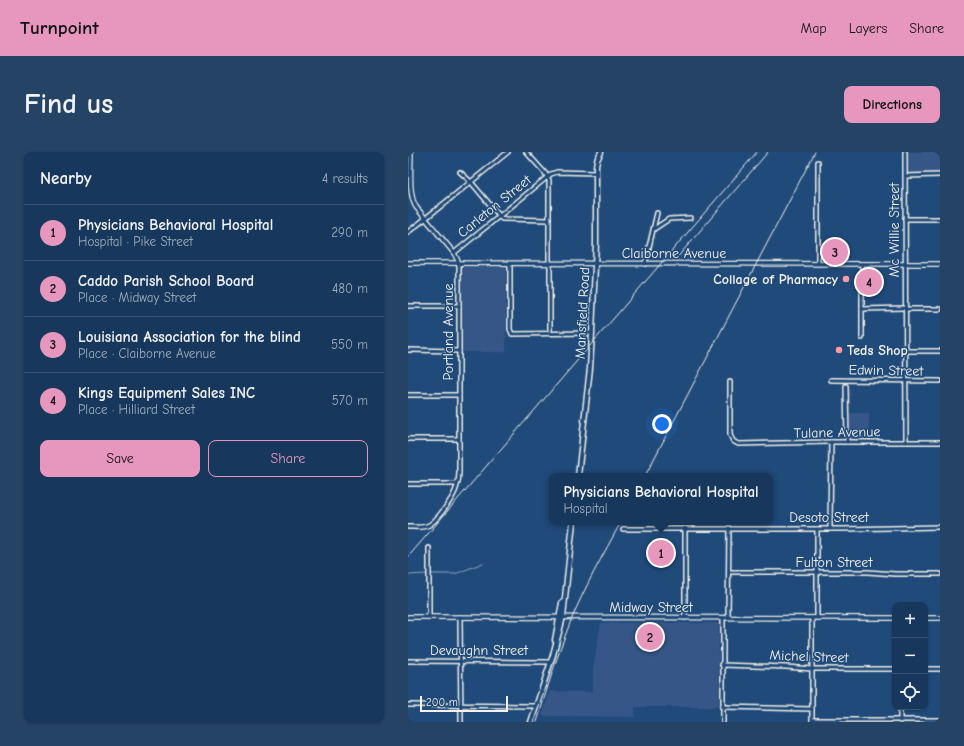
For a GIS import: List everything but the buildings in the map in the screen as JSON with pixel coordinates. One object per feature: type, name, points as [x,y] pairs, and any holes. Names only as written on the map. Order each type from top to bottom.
[{"type":"main road","name":"Mansfield Road","points":[[578,473],[590,368],[595,264],[596,163],[601,152]]},
{"type":"main road","points":[[531,722],[557,642],[567,578],[573,525]]},
{"type":"street","name":"Portland Avenue","points":[[408,527],[426,526],[442,512],[453,496],[458,484],[459,473],[459,263],[458,258],[416,207],[412,199],[409,176],[411,152]]},
{"type":"street","points":[[408,232],[508,152]]},
{"type":"street","points":[[526,152],[548,177],[549,183],[550,334]]},
{"type":"street","name":"Mc Willie Street","points":[[905,152],[906,442]]},
{"type":"street","points":[[818,162],[818,264]]},
{"type":"street","points":[[460,172],[471,182],[502,219],[549,220]]},
{"type":"street","name":"Carleton Street","points":[[454,253],[551,174],[557,172],[596,173]]},
{"type":"street","points":[[905,176],[940,175]]},
{"type":"street","points":[[645,264],[657,214]]},
{"type":"street","points":[[654,229],[669,219],[690,218]]},
{"type":"street","points":[[905,219],[940,219]]},
{"type":"street","name":"Claiborne Avenue","points":[[408,263],[940,264]]},
{"type":"street","points":[[510,264],[510,329],[512,334],[592,333]]},
{"type":"street","points":[[862,264],[862,338]]},
{"type":"street","points":[[408,306],[459,306]]},
{"type":"street","points":[[862,309],[940,308]]},
{"type":"street","points":[[408,350],[459,351]]},
{"type":"street","points":[[905,351],[940,351]]},
{"type":"street","name":"Edwin Street","points":[[831,380],[940,381]]},
{"type":"street","name":"Tulane Avenue","points":[[730,382],[730,435],[734,442],[742,444],[940,442]]},
{"type":"street","points":[[846,386],[847,442]]},
{"type":"street","points":[[408,395],[459,395]]},
{"type":"street","points":[[408,439],[459,439]]},
{"type":"street","points":[[830,442],[830,529]]},
{"type":"street","points":[[408,484],[458,484]]},
{"type":"street","name":"Desoto Street","points":[[623,529],[830,529],[940,527]]},
{"type":"street","points":[[685,528],[685,618]]},
{"type":"street","points":[[728,618],[729,528]]},
{"type":"street","points":[[817,528],[817,618]]},
{"type":"street","points":[[429,548],[429,617]]},
{"type":"street","name":"Fulton Street","points":[[729,572],[940,574]]},
{"type":"street","name":"Midway Street","points":[[408,617],[892,618]]},
{"type":"street","points":[[460,617],[461,722]]},
{"type":"street","points":[[723,618],[723,722]]},
{"type":"street","points":[[812,618],[812,721],[940,720]]},
{"type":"street","points":[[928,618],[940,618]]},
{"type":"street","name":"Devaughn Street","points":[[408,661],[551,662]]},
{"type":"street","name":"Michel Street","points":[[722,665],[812,669],[892,669]]},
{"type":"street","points":[[928,669],[940,669]]},
{"type":"street","points":[[408,705],[536,706]]},
{"type":"street","points":[[722,707],[812,709]]},
{"type":"street","points":[[900,710],[900,721]]},
{"type":"shaded area","points":[[907,152],[940,152],[940,173],[907,173]]},
{"type":"shaded area","points":[[462,267],[506,267],[506,352],[462,352]]},
{"type":"shaded area","points":[[850,413],[869,413],[869,439],[850,439]]},
{"type":"shaded area","points":[[601,623],[719,623],[719,707],[635,707],[635,717],[542,716],[550,691],[593,692],[593,668]]},
{"type":"waterway","points":[[431,574],[455,574],[483,563]]},
{"type":"waterway","points":[[408,575],[426,574]]},
{"type":"railway","points":[[408,557],[757,152]]},
{"type":"railway","points":[[675,260],[768,152]]},
{"type":"railway","points":[[647,473],[815,152]]},
{"type":"railway","points":[[537,722],[556,660],[575,610],[619,525]]},
{"type":"place","name":"Louisiana Association for the blind","points":[[835,252]]},
{"type":"place","name":"Collage of Pharmacy","points":[[846,279]]},
{"type":"place","name":"Kings Equipment Sales INC","points":[[869,282]]},
{"type":"place","name":"Teds Shop","points":[[839,350]]},
{"type":"place","name":"Physicians Behavioral Hospital","points":[[661,553]]},
{"type":"place","name":"Caddo Parish School Board","points":[[650,637]]}]
